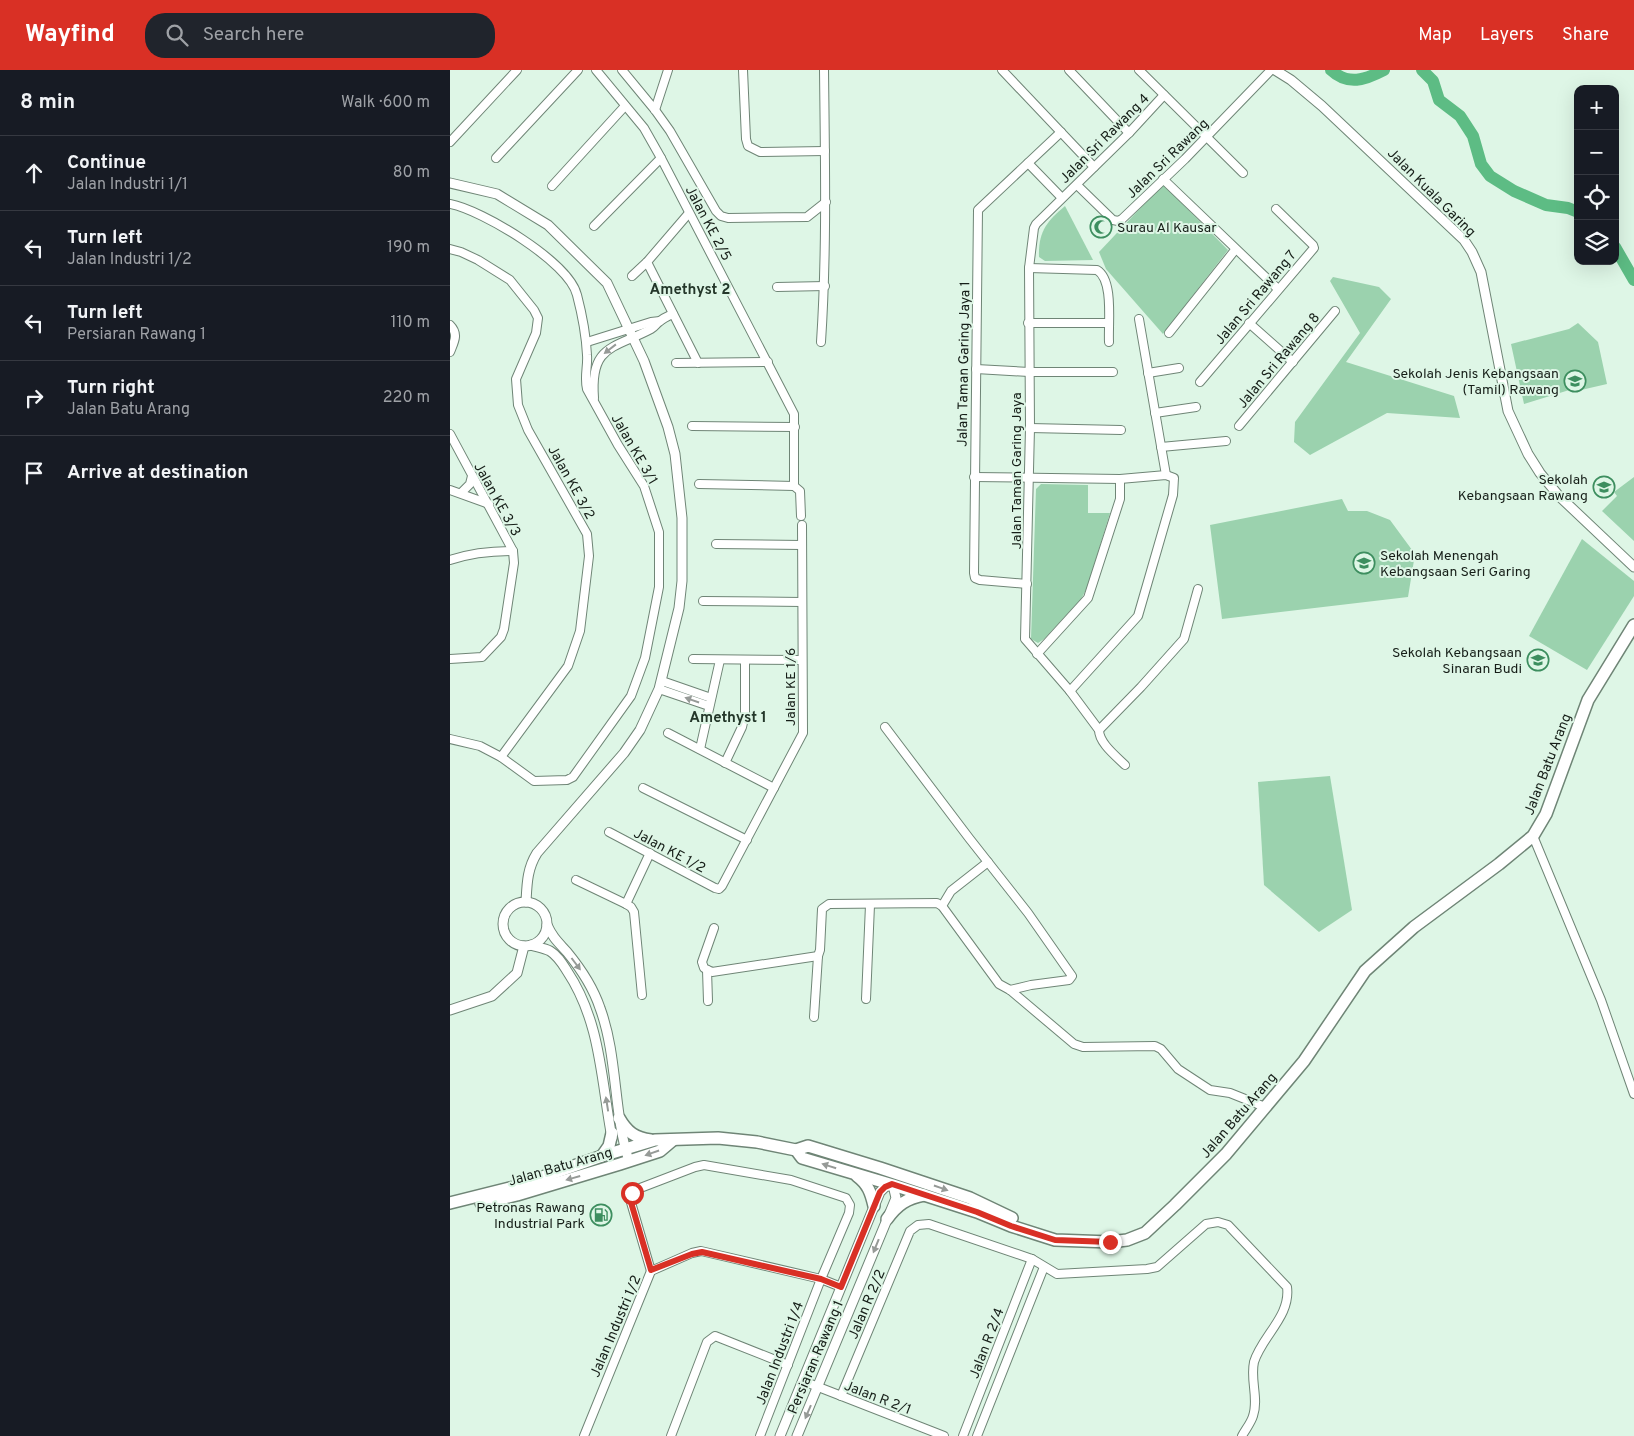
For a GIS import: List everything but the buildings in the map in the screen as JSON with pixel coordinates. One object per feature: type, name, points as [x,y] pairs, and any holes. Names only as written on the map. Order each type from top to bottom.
[{"type":"main road","name":"Jalan Batu Arang","points":[[450,1203],[514,1187],[620,1150],[655,1140],[718,1138],[757,1142],[796,1150],[802,1158],[892,1184],[1055,1240],[1110,1242],[1127,1240],[1145,1233],[1226,1154],[1304,1061],[1365,971],[1414,927],[1499,864],[1533,836],[1546,814],[1588,700],[1634,625]]},
{"type":"main road","points":[[619,1118],[626,1129],[632,1134],[639,1138],[655,1140]]},
{"type":"main road","points":[[602,1156],[609,1146],[612,1133]]},
{"type":"main road","name":"Jalan Batu Arang","points":[[450,1209],[517,1195],[624,1163],[660,1151],[673,1140]]},
{"type":"main road","points":[[796,1150],[808,1146],[970,1198],[1014,1219],[1027,1230]]},
{"type":"main road","points":[[880,1168],[889,1176],[892,1184],[911,1178]]},
{"type":"main road","points":[[854,1174],[865,1182],[871,1193],[874,1206]]},
{"type":"main road","points":[[887,1219],[894,1209],[902,1203],[913,1197],[924,1195]]},
{"type":"street","points":[[450,142],[516,70]]},
{"type":"street","points":[[496,158],[578,70]]},
{"type":"street","name":"Jalan KE 2/5","points":[[596,70],[644,128],[794,414],[794,486]]},
{"type":"street","points":[[622,70],[670,131],[721,216],[728,218],[807,217],[826,202]]},
{"type":"street","points":[[655,110],[668,70]]},
{"type":"street","points":[[744,70],[746,139],[748,146],[760,152],[825,151]]},
{"type":"street","points":[[821,342],[825,286],[826,202],[824,70]]},
{"type":"street","points":[[1002,70],[1094,167]]},
{"type":"street","points":[[1069,70],[1129,133]]},
{"type":"street","points":[[1139,70],[1243,173]]},
{"type":"street","name":"Jalan Sri Rawang","points":[[1077,185],[1113,220],[1118,221],[1122,219],[1207,137],[1271,70]]},
{"type":"street","name":"Jalan Kuala Garing","points":[[1275,70],[1291,80],[1322,106],[1464,240],[1481,272],[1508,411],[1528,454],[1559,496],[1634,567]]},
{"type":"street","name":"Jalan Sri Rawang 4","points":[[1062,198],[1129,133],[1164,95]]},
{"type":"street","points":[[552,186],[625,106]]},
{"type":"street","name":"Jalan Taman Garing Jaya 1","points":[[1027,584],[975,578],[974,477],[978,210],[1061,132]]},
{"type":"street","points":[[594,226],[661,158]]},
{"type":"street","points":[[1028,163],[1062,198]]},
{"type":"street","points":[[1163,179],[1235,250],[1278,289]]},
{"type":"street","points":[[450,183],[497,194],[548,225],[607,283],[644,361],[668,427],[675,454],[682,518],[683,547],[678,608],[660,685],[640,730],[624,754],[537,853],[527,875],[526,902]]},
{"type":"street","name":"Jalan Taman Garing Jaya","points":[[1062,198],[1034,228],[1029,268],[1030,478],[1025,639],[1070,691],[1099,730],[1100,738],[1124,765]]},
{"type":"street","name":"Jalan KE 3/1","points":[[450,204],[459,206],[494,222],[539,251],[558,267],[574,286],[587,342],[588,368],[585,380],[587,388],[618,445],[644,486],[659,532],[659,587],[645,658],[631,696],[573,777],[567,780],[534,781],[501,757]]},
{"type":"street","name":"Jalan Sri Rawang 7","points":[[1200,382],[1314,248],[1276,209]]},
{"type":"street","points":[[632,276],[689,213]]},
{"type":"street","name":"Jalan KE 3/2","points":[[450,249],[478,260],[510,280],[534,310],[538,318],[536,333],[516,379],[518,405],[528,430],[587,534],[589,544],[580,631],[568,666],[501,757]]},
{"type":"street","points":[[1169,333],[1235,250]]},
{"type":"street","points":[[646,262],[698,363]]},
{"type":"street","points":[[1029,268],[1097,270],[1101,273],[1108,289],[1109,342]]},
{"type":"street","points":[[777,287],[825,286]]},
{"type":"street","name":"Jalan Sri Rawang 8","points":[[1239,426],[1336,311]]},
{"type":"street","points":[[587,342],[653,328],[672,314]]},
{"type":"street","points":[[1139,319],[1166,475]]},
{"type":"street","points":[[1028,323],[1108,323]]},
{"type":"street","points":[[1249,323],[1293,362]]},
{"type":"street","points":[[450,326],[454,329],[456,336],[450,352]]},
{"type":"street","points":[[595,403],[595,376],[600,358],[607,350],[631,333]]},
{"type":"street","points":[[676,363],[768,362]]},
{"type":"street","points":[[1148,373],[1179,368]]},
{"type":"street","points":[[976,370],[1113,372]]},
{"type":"street","points":[[1155,413],[1196,407]]},
{"type":"street","points":[[692,426],[795,427]]},
{"type":"street","points":[[1030,428],[1121,430]]},
{"type":"street","name":"Jalan KE 3/3","points":[[450,434],[489,504],[512,551],[514,563],[511,590],[501,638],[482,657],[450,659]]},
{"type":"street","points":[[1161,446],[1226,442]]},
{"type":"street","points":[[974,477],[1120,479],[1166,475],[1174,478],[1173,494],[1138,616],[1070,691]]},
{"type":"street","points":[[461,493],[470,484],[472,476]]},
{"type":"street","points":[[1037,654],[1088,598],[1120,499],[1120,479]]},
{"type":"street","points":[[699,484],[794,486],[800,492],[802,516]]},
{"type":"street","points":[[450,490],[489,504]]},
{"type":"street","name":"Jalan KE 1/6","points":[[719,889],[748,840],[803,733],[802,525]]},
{"type":"street","points":[[716,544],[802,545]]},
{"type":"street","points":[[450,560],[488,551],[512,551]]},
{"type":"street","points":[[1099,730],[1184,640],[1198,589]]},
{"type":"street","points":[[703,601],[802,602]]},
{"type":"street","points":[[693,659],[802,660]]},
{"type":"street","points":[[700,749],[720,660]]},
{"type":"street","points":[[725,763],[742,727],[745,714],[745,660]]},
{"type":"street","points":[[660,685],[710,702]]},
{"type":"street","points":[[885,727],[1028,912],[1072,976],[1068,980],[1030,985],[1010,990]]},
{"type":"street","points":[[668,733],[774,788]]},
{"type":"street","points":[[450,740],[480,746],[501,757]]},
{"type":"street","points":[[643,788],[748,840]]},
{"type":"street","name":"Jalan KE 1/2","points":[[609,832],[719,889]]},
{"type":"street","points":[[1533,836],[1601,1000],[1634,1094]]},
{"type":"street","points":[[626,904],[650,853]]},
{"type":"street","points":[[942,906],[951,891],[988,862]]},
{"type":"street","points":[[576,880],[626,904],[634,912],[642,995]]},
{"type":"street","points":[[620,1150],[619,1118],[608,1033],[600,1008],[589,982],[567,952],[552,937],[544,912],[532,903],[518,903],[506,912],[503,927],[505,934],[516,944],[549,950],[559,959],[575,983],[587,1007],[596,1036],[612,1133],[624,1163]]},
{"type":"street","points":[[814,1017],[822,909],[825,906],[829,904],[936,903],[942,906],[999,984],[1010,990],[1074,1044],[1084,1047],[1155,1046],[1161,1049],[1178,1069],[1210,1090],[1230,1093],[1265,1107]]},
{"type":"street","points":[[866,999],[870,904]]},
{"type":"street","points":[[450,1010],[492,996],[517,973],[527,946],[543,938],[548,925]]},
{"type":"street","points":[[714,928],[702,962],[704,968],[712,972],[818,956]]},
{"type":"street","points":[[707,970],[708,1001]]},
{"type":"street","name":"Jalan Industri 1/4","points":[[651,1270],[630,1199],[632,1193],[634,1190],[695,1166],[704,1165],[791,1180],[846,1198],[850,1205],[849,1212],[760,1436]]},
{"type":"street","name":"Persiaran Rawang 1","points":[[780,1436],[880,1192],[892,1184],[896,1198],[797,1436]]},
{"type":"street","points":[[1032,1259],[1057,1274],[1147,1269],[1157,1267],[1206,1224],[1218,1222],[1228,1225],[1287,1287],[1288,1297],[1286,1307],[1254,1362],[1255,1406],[1253,1416],[1242,1436]]},
{"type":"street","name":"Jalan R 2/2","points":[[841,1396],[910,1231],[918,1225],[929,1224],[1032,1259]]},
{"type":"street","name":"Jalan Industri 1/2","points":[[584,1436],[651,1270],[702,1252],[821,1279],[841,1287]]},
{"type":"street","name":"Jalan R 2/4","points":[[963,1436],[1032,1259]]},
{"type":"street","points":[[977,1436],[1044,1267]]},
{"type":"street","points":[[671,1436],[707,1342],[715,1336],[788,1364]]},
{"type":"street","name":"Jalan R 2/1","points":[[803,1381],[944,1436]]},
{"type":"green space","points":[[1163,184],[1228,250],[1163,334],[1106,269],[1099,252]]},
{"type":"green space","points":[[1065,206],[1093,260],[1045,261],[1039,257],[1040,241],[1045,228]]},
{"type":"green space","points":[[1333,277],[1379,287],[1391,299],[1346,362],[1454,396],[1460,418],[1387,413],[1310,455],[1294,442],[1295,422],[1360,333],[1330,281]]},
{"type":"green space","points":[[1578,323],[1598,342],[1607,384],[1581,390],[1579,387],[1524,404],[1511,344],[1569,329]]},
{"type":"green space","points":[[1634,477],[1634,541],[1602,511],[1617,496],[1614,492]]},
{"type":"green space","points":[[1041,484],[1088,485],[1088,513],[1110,513],[1087,588],[1081,599],[1038,643],[1031,639],[1036,489]]},
{"type":"green space","points":[[1342,499],[1348,511],[1367,511],[1390,520],[1415,554],[1408,597],[1222,619],[1210,525]]},
{"type":"green space","points":[[1582,539],[1634,581],[1634,596],[1587,670],[1529,636]]},
{"type":"green space","points":[[1330,776],[1352,910],[1319,932],[1264,885],[1258,782]]},
{"type":"waterway","points":[[1331,70],[1337,75],[1350,80],[1363,79],[1384,70]]},
{"type":"waterway","points":[[1422,70],[1433,81],[1439,100],[1460,116],[1473,136],[1481,164],[1490,176],[1514,191],[1546,205],[1574,210]]},
{"type":"waterway","points":[[1619,254],[1634,280]]},
{"type":"place","name":"Surau Al Kausar","points":[[1101,227]]},
{"type":"place","name":"Sekolah Jenis Kebangsaan (Tamil) Rawang","points":[[1575,381]]},
{"type":"place","name":"Sekolah Kebangsaan Rawang","points":[[1604,487]]},
{"type":"place","name":"Sekolah Menengah Kebangsaan Seri Garing","points":[[1364,563]]},
{"type":"place","name":"Sekolah Kebangsaan Sinaran Budi","points":[[1538,660]]},
{"type":"place","name":"Petronas Rawang Industrial Park","points":[[601,1215]]},
{"type":"district","name":"Amethyst 2","points":[[690,289]]},
{"type":"district","name":"Amethyst 1","points":[[728,717]]},
{"type":"route","points":[[632,1193],[630,1199],[651,1270],[702,1252],[821,1279],[841,1287],[880,1192],[892,1184],[977,1212],[1043,1237],[1055,1240],[1110,1242]]}]
